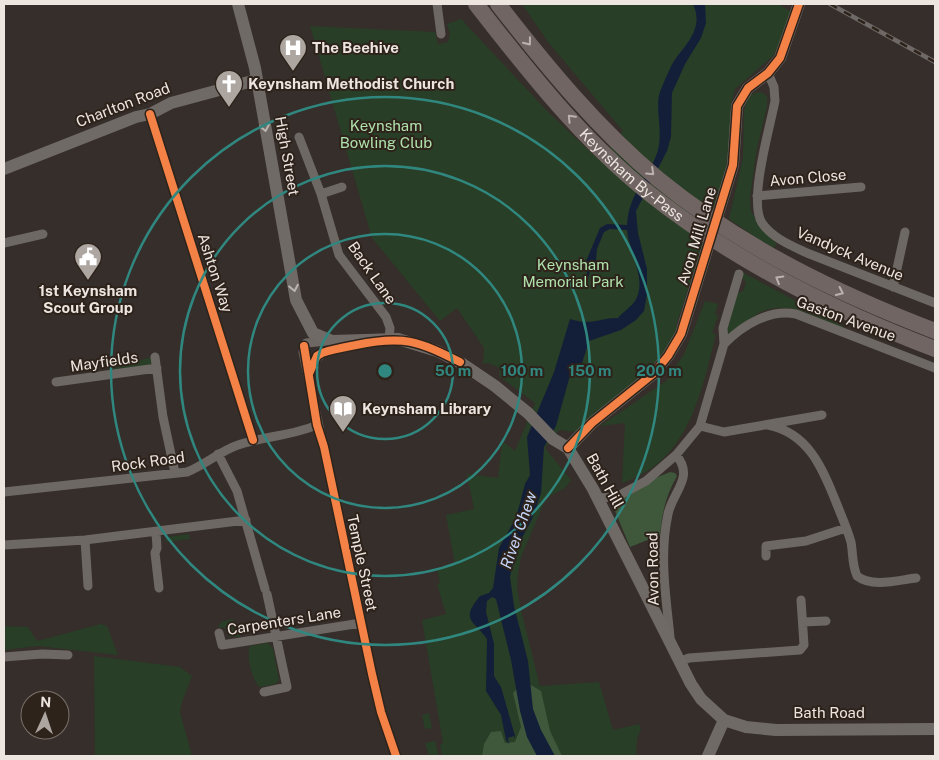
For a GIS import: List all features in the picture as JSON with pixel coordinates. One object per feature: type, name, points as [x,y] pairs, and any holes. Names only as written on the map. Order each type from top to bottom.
[{"type":"highway","name":"Keynsham By-Pass","points":[[476,4],[543,88],[605,153],[649,193],[730,252],[797,290],[871,325],[935,350]]},
{"type":"highway","name":"Keynsham By-Pass","points":[[498,4],[553,73],[615,138],[658,179],[736,235],[800,274],[871,307],[935,331]]},
{"type":"main road","name":"High Street","points":[[238,4],[255,68],[296,300],[313,333],[332,341]]},
{"type":"main road","name":"Avon Mill Lane","points":[[568,448],[592,423],[653,374],[665,360],[681,334],[733,165],[737,106],[748,88],[768,72],[780,58],[799,4]]},
{"type":"main road","name":"Charlton Road","points":[[4,169],[136,117],[150,114],[171,103],[256,80]]},
{"type":"main road","name":"Bath Hill","points":[[385,339],[420,345],[461,363],[528,413],[554,439],[568,448],[597,498],[679,662],[701,699],[724,720]]},
{"type":"main road","points":[[332,341],[385,339]]},
{"type":"main road","points":[[708,756],[724,720]]},
{"type":"main road","name":"Bath Road","points":[[724,720],[746,727],[776,730],[935,729]]},
{"type":"street","points":[[437,4],[441,34]]},
{"type":"street","name":"Vandyck Avenue","points":[[768,72],[774,87],[775,101],[757,196],[758,216],[763,225],[807,254],[935,303]]},
{"type":"street","name":"Ashton Way","points":[[150,114],[254,440]]},
{"type":"street","name":"Back Lane","points":[[299,137],[321,194],[339,254],[386,317],[390,328],[385,339]]},
{"type":"street","points":[[321,194],[342,187]]},
{"type":"street","name":"Avon Close","points":[[757,196],[861,187]]},
{"type":"street","points":[[894,287],[905,232]]},
{"type":"street","points":[[4,243],[43,234]]},
{"type":"street","points":[[597,498],[616,497],[630,491],[659,472],[700,426],[724,344],[722,328],[739,274]]},
{"type":"street","name":"Gaston Avenue","points":[[724,344],[748,324],[782,311],[796,314],[935,368]]},
{"type":"street","name":"High Street","points":[[302,314],[304,327],[316,356]]},
{"type":"street","points":[[308,374],[316,356],[328,351],[385,339]]},
{"type":"street","points":[[311,341],[332,341]]},
{"type":"street","name":"Temple Street","points":[[311,341],[304,346],[303,352],[317,425],[324,447],[381,712],[396,756]]},
{"type":"street","name":"Mayfields","points":[[155,357],[163,418],[175,473]]},
{"type":"street","name":"Mayfields","points":[[56,382],[157,368]]},
{"type":"street","points":[[700,426],[724,432],[822,415]]},
{"type":"street","name":"Rock Road","points":[[4,492],[175,473],[198,468],[229,448],[254,440],[306,430],[317,425]]},
{"type":"street","points":[[768,425],[782,428],[800,439],[815,455],[851,542],[854,571],[861,579],[875,582],[916,578]]},
{"type":"street","points":[[218,454],[234,483],[246,520],[266,592],[287,687],[264,692]]},
{"type":"street","name":"Avon Road","points":[[670,646],[664,601],[663,552],[666,524],[673,498],[684,474],[684,464],[676,455]]},
{"type":"street","points":[[4,546],[85,540],[246,520]]},
{"type":"street","points":[[766,556],[766,546],[806,542],[846,528]]},
{"type":"street","points":[[156,532],[158,548],[155,553],[159,588]]},
{"type":"street","points":[[85,540],[88,586]]},
{"type":"street","points":[[679,662],[689,658],[800,650],[804,645],[801,600]]},
{"type":"street","points":[[803,622],[826,621]]},
{"type":"street","name":"Carpenters Lane","points":[[219,633],[222,645],[361,623]]},
{"type":"street","points":[[4,658],[42,654],[68,655]]},
{"type":"green space","name":"Keynsham Memorial Park","points":[[522,4],[778,4],[793,13],[774,55],[735,89],[731,103],[730,151],[724,180],[676,326],[678,328],[654,368],[575,432],[559,430],[545,448],[571,480],[565,488],[546,498],[521,557],[517,588],[540,686],[599,682],[613,730],[639,724],[641,729],[637,739],[636,756],[442,756],[440,745],[443,743],[422,620],[446,614],[437,584],[440,583],[437,568],[455,564],[446,515],[474,509],[467,474],[498,478],[502,444],[505,443],[515,451],[535,403],[499,376],[498,367],[488,363],[483,364],[484,348],[457,308],[440,321],[372,238],[310,26],[435,32],[438,44],[448,42],[450,34],[447,24],[461,19],[548,112],[599,160],[623,131],[548,42]]},
{"type":"green space","points":[[761,92],[767,96],[767,107],[757,148],[750,198],[751,211],[758,224],[777,244],[773,249],[729,219],[743,158],[744,110],[748,98],[754,93]]},
{"type":"green space","points":[[742,272],[843,326],[842,328],[800,311],[778,308],[757,314],[739,328],[728,333],[726,331],[736,294],[743,291],[746,282],[743,279]]},
{"type":"green space","points":[[705,301],[718,304],[715,314],[718,316],[712,333],[716,334],[704,380],[689,423],[663,459],[645,473],[622,483],[625,423],[600,426],[666,381],[684,354]]},
{"type":"green space","points":[[151,357],[151,365],[105,371]]},
{"type":"green space","points":[[670,472],[675,473],[677,476],[665,504],[660,535],[630,547],[613,506],[639,485]]},
{"type":"green space","points":[[189,534],[190,539],[165,542],[167,537]]},
{"type":"green space","points":[[232,619],[238,624],[240,637],[229,637],[225,628],[218,627],[221,622]]},
{"type":"green space","points":[[101,624],[107,626],[118,655],[38,646],[4,650],[4,626],[28,627],[37,641]]},
{"type":"green space","points":[[268,643],[273,649],[279,680],[275,684],[260,687],[252,674],[249,650],[250,646]]},
{"type":"green space","points":[[94,656],[180,667],[192,676],[180,712],[192,756],[95,756]]},
{"type":"green space","points":[[529,684],[541,691],[550,731],[562,756],[482,756],[484,744],[491,732],[501,731],[505,743],[515,742],[521,727],[513,693],[520,685]]},
{"type":"green space","points":[[429,713],[432,728],[425,729],[422,715]]},
{"type":"green space","points":[[435,741],[439,756],[429,756],[425,743]]},
{"type":"water","name":"River Chew","points":[[693,4],[705,4],[706,23],[701,38],[685,64],[672,93],[671,137],[667,151],[636,211],[638,233],[647,269],[647,294],[644,311],[636,320],[621,330],[589,341],[579,373],[571,372],[556,426],[544,447],[541,493],[532,519],[516,549],[510,577],[514,606],[528,661],[533,709],[541,730],[555,756],[537,756],[527,737],[520,711],[511,660],[496,599],[492,597],[487,601],[486,612],[494,644],[494,676],[501,687],[515,736],[515,739],[514,736],[508,738],[509,744],[506,740],[501,715],[486,691],[487,639],[471,620],[471,611],[480,596],[489,593],[493,588],[499,548],[516,518],[525,484],[530,475],[527,437],[554,372],[570,319],[590,322],[618,318],[635,301],[638,293],[640,285],[639,276],[627,230],[610,229],[604,232],[597,249],[595,270],[584,266],[600,228],[607,224],[627,225],[628,214],[634,197],[656,156],[660,139],[658,99],[673,63],[689,41],[695,28],[696,13]]},
{"type":"waterway","points":[[585,286],[590,266]]},
{"type":"railway","points":[[830,4],[935,62]]},
{"type":"cycle path","points":[[568,448],[592,423],[653,374],[668,356],[681,334],[733,165],[737,106],[748,88],[768,73],[780,58],[799,4]]},
{"type":"cycle path","points":[[150,114],[253,440]]},
{"type":"cycle path","points":[[309,374],[317,356],[322,353],[343,347],[387,340],[399,340],[421,345],[460,362]]},
{"type":"cycle path","points":[[304,346],[317,425],[324,447],[372,674],[381,712],[396,756]]},
{"type":"place","name":"The Beehive","points":[[293,72]]},
{"type":"place","name":"Keynsham Methodist Church","points":[[229,108]]},
{"type":"place","name":"1st Keynsham Scout Group","points":[[88,281]]},
{"type":"place","name":"Keynsham Library","points":[[343,433]]},
{"type":"park label","name":"Keynsham Bowling Club","points":[[386,134]]}]
